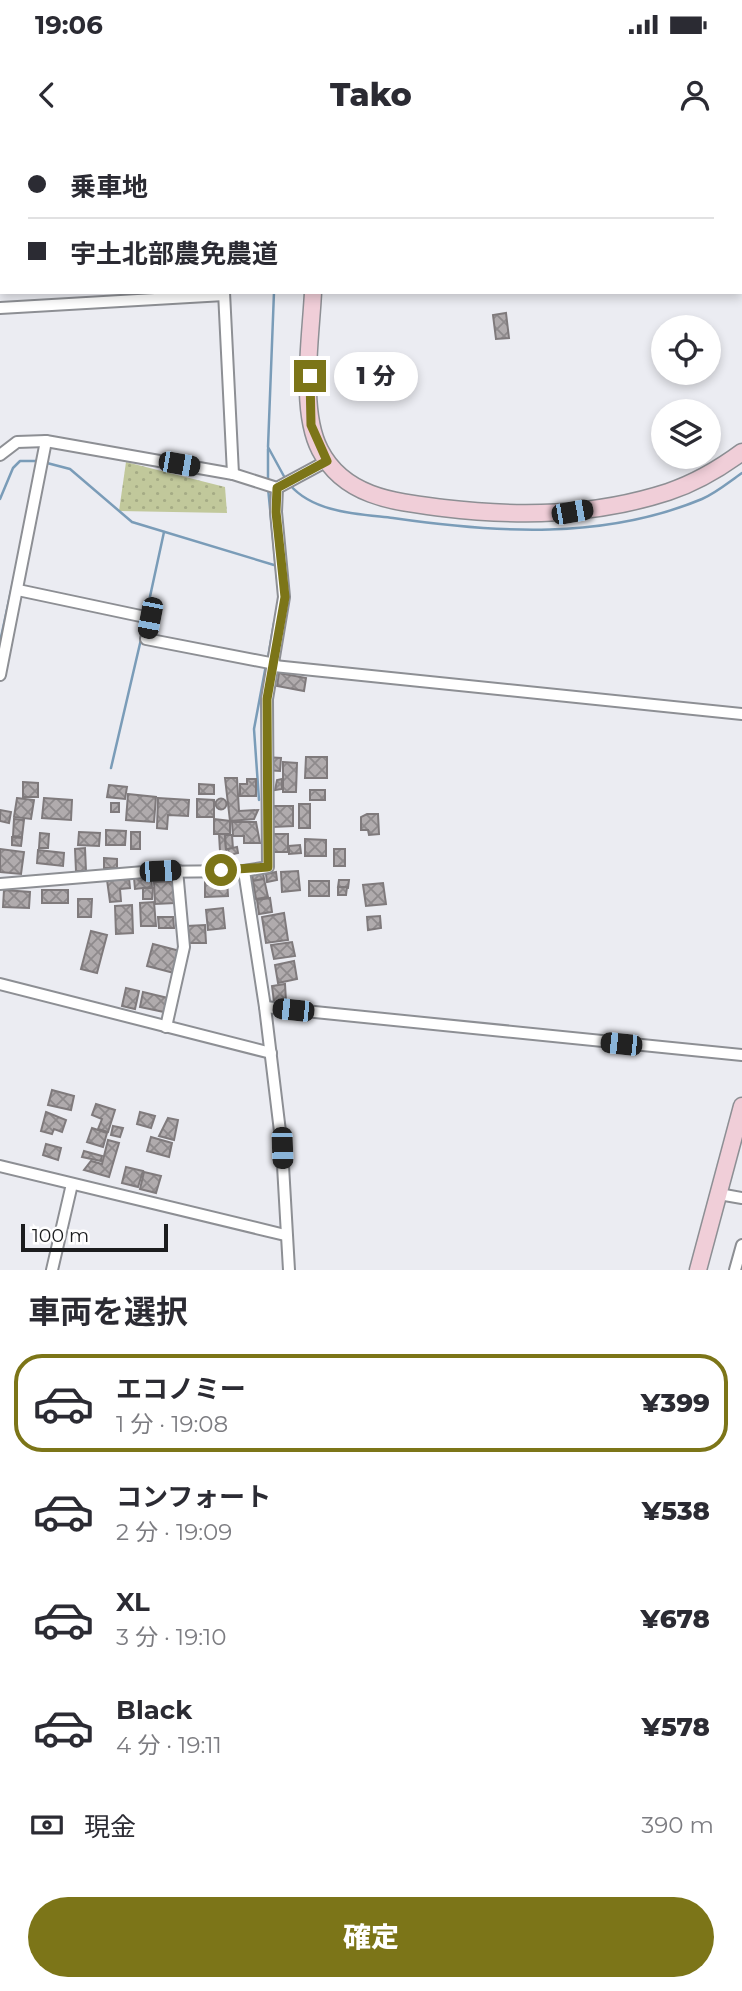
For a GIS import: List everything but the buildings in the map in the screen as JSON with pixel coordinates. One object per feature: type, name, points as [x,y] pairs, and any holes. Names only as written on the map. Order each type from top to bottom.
[{"type":"street","points":[[0,308],[224,294],[233,474]]},
{"type":"street","points":[[313,294],[310,412],[314,436],[327,461],[349,484],[387,500],[494,514],[549,514],[667,493],[695,482],[742,452]]},
{"type":"street","points":[[0,455],[18,442],[46,441],[233,474],[277,488],[327,461]]},
{"type":"street","points":[[0,675],[46,441]]},
{"type":"street","points":[[0,884],[177,870],[244,871],[268,867],[267,699],[285,597],[276,512],[277,488]]},
{"type":"street","points":[[18,590],[150,618],[146,639],[275,665],[742,714]]},
{"type":"street","points":[[166,1027],[184,947],[177,870]]},
{"type":"street","points":[[244,871],[265,1007],[282,1148],[289,1270]]},
{"type":"street","points":[[0,984],[271,1053]]},
{"type":"street","points":[[265,1007],[742,1055]]},
{"type":"street","points":[[698,1270],[742,1106]]},
{"type":"street","points":[[0,1166],[285,1236]]},
{"type":"street","points":[[52,1270],[72,1184]]},
{"type":"street","points":[[719,1194],[742,1198]]},
{"type":"street","points":[[736,1270],[742,1245]]},
{"type":"green space","points":[[126,462],[225,487],[227,513],[119,511]]},
{"type":"waterway","points":[[274,294],[268,447],[286,480]]},
{"type":"waterway","points":[[268,449],[268,481]]},
{"type":"waterway","points":[[0,499],[13,468],[20,461],[40,461]]},
{"type":"waterway","points":[[47,463],[70,469],[132,522],[274,565]]},
{"type":"waterway","points":[[290,485],[300,494],[324,507],[352,513],[471,527],[549,530],[627,521],[665,512],[707,497],[742,473]]},
{"type":"waterway","points":[[268,488],[277,579]]},
{"type":"waterway","points":[[146,615],[164,532]]},
{"type":"waterway","points":[[0,642],[14,577]]},
{"type":"waterway","points":[[268,658],[274,623]]},
{"type":"waterway","points":[[111,768],[142,635]]},
{"type":"waterway","points":[[259,800],[254,729],[266,665]]},
{"type":"route","points":[[221,870],[244,871],[268,867],[267,699],[285,597],[276,512],[277,488],[327,461],[311,425],[310,376]]}]
